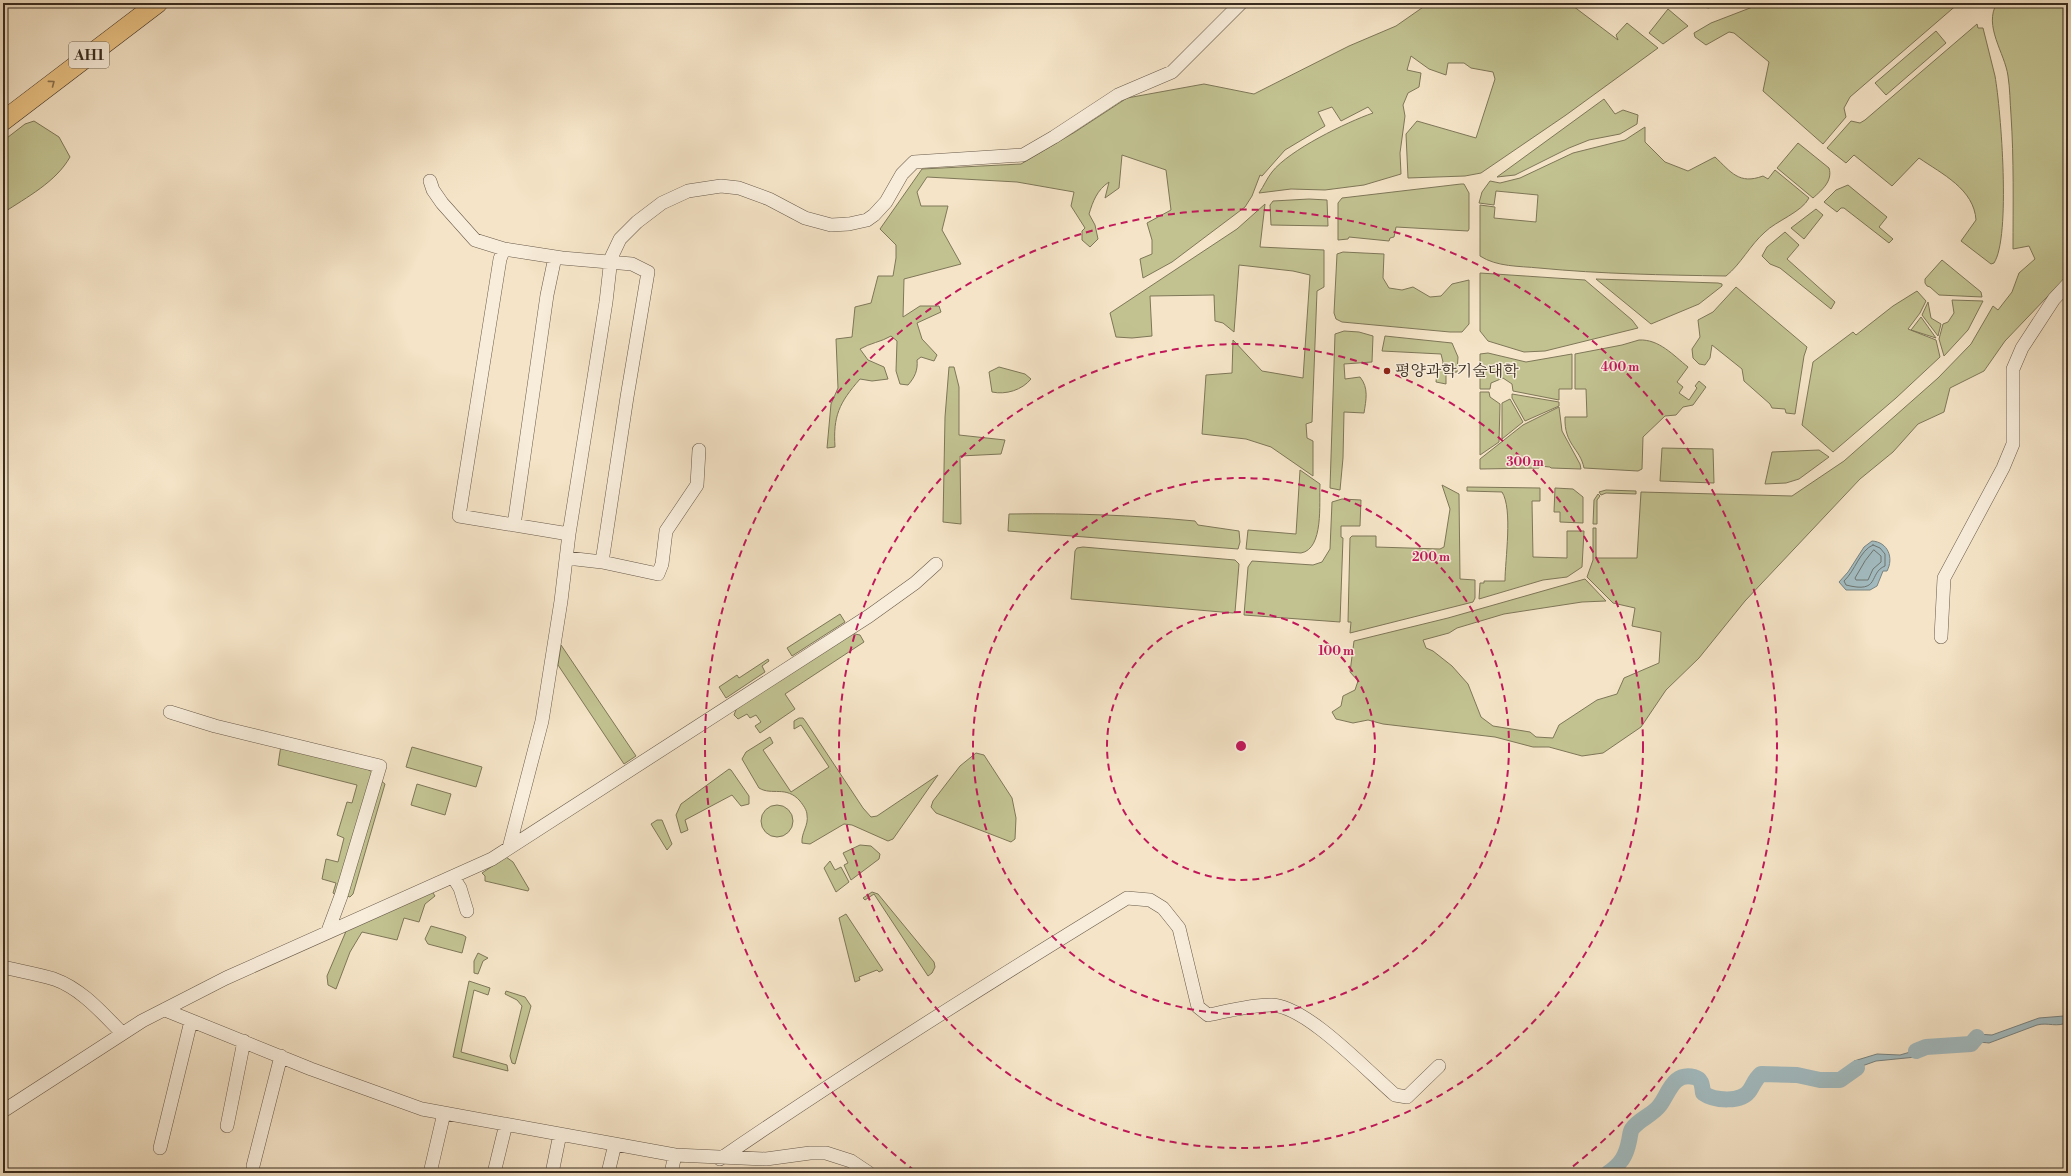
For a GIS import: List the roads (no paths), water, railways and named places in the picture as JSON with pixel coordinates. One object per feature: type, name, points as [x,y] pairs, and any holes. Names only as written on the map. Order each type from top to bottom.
[{"type":"highway","name":"AH1","points":[[3,104],[137,3]]},
{"type":"highway","name":"AH1","points":[[3,121],[158,3]]},
{"type":"street","points":[[509,848],[542,721],[567,558],[569,534],[606,302],[610,262],[620,239],[637,222],[662,203],[688,191],[721,186],[739,188],[769,200],[805,218],[831,225],[849,224],[867,220],[874,216],[886,202],[902,174],[914,162],[1023,155],[1054,137],[1118,95],[1172,72],[1241,3]]},
{"type":"street","points":[[430,181],[433,190],[442,203],[476,240],[504,249],[555,257],[632,264],[648,272],[627,396],[602,562]]},
{"type":"street","points":[[504,249],[500,259],[460,516],[569,534]]},
{"type":"street","points":[[514,525],[547,295],[555,257]]},
{"type":"street","points":[[1941,637],[1944,578],[2003,468],[2013,444],[2013,369],[2022,348],[2054,299],[2068,284]]},
{"type":"street","points":[[567,558],[602,562],[658,574],[662,564],[666,530],[697,485],[699,450]]},
{"type":"street","points":[[3,1111],[122,1033],[226,978],[328,931],[453,877],[509,848],[869,616],[915,583],[936,564]]},
{"type":"street","points":[[170,712],[274,745],[380,766],[341,896],[328,931]]},
{"type":"street","points":[[453,877],[460,888],[467,911]]},
{"type":"street","points":[[720,1158],[814,1094],[951,1006],[1127,898],[1150,900],[1162,908],[1179,928],[1198,1007],[1208,1015],[1272,1005],[1285,1007],[1321,1028],[1395,1095],[1407,1097],[1439,1066]]},
{"type":"street","points":[[3,967],[55,980],[70,987],[94,1004],[122,1033]]},
{"type":"street","points":[[165,1010],[311,1069],[422,1110],[615,1144],[674,1167],[720,1158],[766,1159],[810,1153],[826,1153],[851,1161],[869,1173]]},
{"type":"street","points":[[160,1148],[191,1021]]},
{"type":"street","points":[[228,1126],[244,1041]]},
{"type":"street","points":[[253,1166],[281,1056]]},
{"type":"street","points":[[430,1173],[444,1113]]},
{"type":"street","points":[[494,1173],[506,1124]]},
{"type":"street","points":[[552,1173],[560,1134]]},
{"type":"street","points":[[608,1173],[615,1144]]},
{"type":"water","points":[[1872,541],[1882,544],[1890,556],[1887,571],[1883,571],[1877,586],[1870,590],[1846,590],[1839,582],[1848,572],[1864,547]]},
{"type":"water","points":[[2068,1014],[2068,1022],[2064,1024],[2037,1025],[1989,1043],[1977,1044],[1971,1048],[1923,1052],[1916,1057],[1876,1061],[1862,1066],[1845,1081],[1836,1086],[1763,1079],[1757,1084],[1742,1103],[1708,1103],[1698,1095],[1699,1086],[1693,1081],[1685,1080],[1676,1086],[1657,1111],[1646,1117],[1633,1131],[1626,1155],[1614,1172],[1597,1173],[1609,1168],[1618,1159],[1628,1130],[1663,1098],[1672,1082],[1684,1075],[1688,1074],[1696,1076],[1702,1084],[1704,1093],[1711,1097],[1729,1099],[1740,1098],[1749,1089],[1757,1076],[1788,1074],[1823,1080],[1838,1080],[1855,1065],[1854,1061],[1877,1054],[1900,1055],[1931,1046],[1958,1045],[1964,1043],[1968,1037],[1976,1034],[1992,1035],[2039,1018],[2064,1016]]},
{"type":"waterway","points":[[1916,1051],[1926,1047],[1971,1044],[1977,1037]]},
{"type":"waterway","points":[[1608,1173],[1620,1163],[1628,1146],[1632,1129],[1638,1122],[1657,1108],[1676,1080],[1687,1076],[1694,1077],[1699,1079],[1703,1093],[1708,1096],[1721,1099],[1735,1099],[1746,1094],[1761,1074],[1797,1075],[1820,1080],[1840,1080],[1857,1068]]},
{"type":"place","name":"평양과학기술대학","points":[[1387,371]]}]
